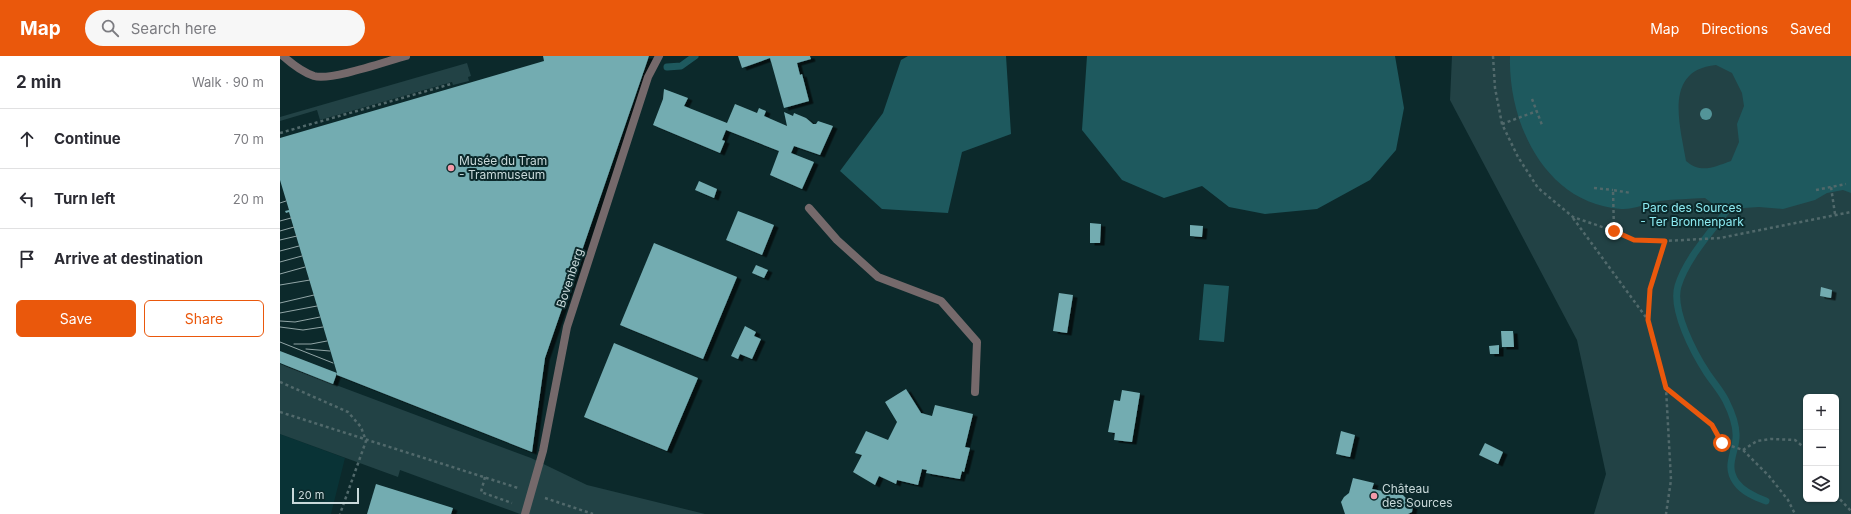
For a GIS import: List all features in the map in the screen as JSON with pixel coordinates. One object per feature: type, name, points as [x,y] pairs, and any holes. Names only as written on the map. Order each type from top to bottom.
[{"type":"street","points":[[283,56],[295,67],[315,76],[334,76],[406,56]]},
{"type":"street","name":"Bovenberg","points":[[525,511],[542,451],[567,327],[648,77],[659,56]]},
{"type":"street","points":[[809,208],[837,240],[878,276],[940,301],[977,342],[975,392]]},
{"type":"path","points":[[1493,56],[1494,88],[1502,124],[1518,157],[1538,188],[1573,217],[1648,320]]},
{"type":"path","points":[[280,133],[451,84]]},
{"type":"path","points":[[1532,99],[1542,125]]},
{"type":"path","points":[[1502,124],[1537,111]]},
{"type":"path","points":[[284,132],[285,136]]},
{"type":"path","points":[[1816,190],[1846,184]]},
{"type":"path","points":[[1831,187],[1835,214]]},
{"type":"path","points":[[1594,188],[1631,193]]},
{"type":"path","points":[[1613,190],[1612,212],[1614,231]]},
{"type":"path","points":[[1573,217],[1614,231],[1634,240],[1665,241],[1693,238],[1720,238],[1851,212]]},
{"type":"path","points":[[1665,241],[1650,289],[1648,320],[1666,388],[1671,480],[1666,514]]},
{"type":"path","points":[[280,382],[348,412],[361,427],[366,441],[340,514]]},
{"type":"path","points":[[1666,388],[1712,425],[1722,443],[1743,450],[1769,476],[1788,500],[1795,514]]},
{"type":"path","points":[[280,412],[366,441],[503,483]]},
{"type":"path","points":[[1743,450],[1757,441],[1771,439],[1795,440],[1803,447]]},
{"type":"path","points":[[485,477],[481,492],[525,511]]},
{"type":"path","points":[[1839,498],[1851,511]]},
{"type":"path","points":[[560,503],[593,514]]},
{"type":"shaded area","points":[[908,56],[1006,56],[1011,134],[962,152],[948,213],[882,209],[840,171],[883,113],[901,60]]},
{"type":"shaded area","points":[[1087,56],[1395,56],[1404,108],[1396,150],[1370,180],[1317,209],[1265,214],[1229,207],[1202,186],[1164,198],[1122,180],[1082,130]]},
{"type":"shaded area","points":[[1510,56],[1851,56],[1851,193],[1843,190],[1827,193],[1815,200],[1783,209],[1759,207],[1728,209],[1717,207],[1705,198],[1660,201],[1626,209],[1595,204],[1572,193],[1552,176],[1537,156],[1524,133],[1516,108],[1511,82]],"holes":[[[1716,65],[1732,73],[1742,93],[1744,106],[1737,124],[1739,142],[1731,161],[1708,168],[1692,165],[1686,161],[1681,132],[1679,101],[1682,88],[1688,77],[1699,69]]]},
{"type":"shaded area","points":[[1204,284],[1229,286],[1224,342],[1199,340]]},
{"type":"shaded area","points":[[280,434],[345,458],[331,514],[280,514]]},
{"type":"green space","name":"Parc des Sources - Ter Bronnenpark","points":[[1452,56],[1851,56],[1851,514],[1594,514],[1606,474],[1577,340],[1450,100]]},
{"type":"green space","points":[[467,63],[471,76],[468,77],[469,81],[453,85],[452,82],[320,120],[317,110],[280,121],[280,117]]},
{"type":"green space","points":[[280,364],[531,458],[587,485],[705,514],[520,514],[400,470],[398,477],[280,434]]},
{"type":"building","points":[[543,56],[649,56],[545,358],[532,452],[337,375],[289,212],[286,213],[285,211],[289,210],[280,180],[280,138],[544,61]]},
{"type":"building","points":[[738,56],[810,56],[811,59],[797,63],[800,75],[802,74],[809,101],[784,108],[770,58],[742,68]]},
{"type":"building","points":[[664,89],[688,98],[684,106],[727,123],[735,104],[757,113],[759,108],[766,111],[764,116],[787,126],[784,112],[793,116],[794,113],[806,118],[813,124],[816,124],[818,121],[833,126],[820,155],[794,146],[791,153],[814,162],[802,189],[770,175],[779,151],[726,130],[722,140],[725,141],[720,153],[653,125],[663,99]]},
{"type":"building","points":[[699,181],[717,189],[714,198],[695,190]]},
{"type":"building","points":[[738,211],[774,225],[762,255],[726,240]]},
{"type":"building","points":[[1090,223],[1101,224],[1100,243],[1090,243]]},
{"type":"building","points":[[1190,225],[1203,226],[1202,237],[1190,236]]},
{"type":"building","points":[[654,243],[737,277],[703,359],[620,325]]},
{"type":"building","points":[[756,265],[768,270],[764,278],[752,273]]},
{"type":"building","points":[[1821,287],[1832,290],[1831,298],[1820,296]]},
{"type":"building","points":[[1059,293],[1073,295],[1067,333],[1053,331]]},
{"type":"building","points":[[745,326],[756,332],[754,336],[761,339],[752,359],[740,354],[738,359],[731,356]]},
{"type":"building","points":[[1501,331],[1513,331],[1514,347],[1502,347]]},
{"type":"building","points":[[614,343],[698,378],[667,451],[584,417]]},
{"type":"building","points":[[1499,345],[1499,354],[1490,354],[1489,346]]},
{"type":"building","points":[[280,351],[337,373],[333,384],[280,363]]},
{"type":"building","points":[[906,389],[921,413],[932,416],[935,405],[973,414],[965,447],[970,448],[964,472],[962,471],[960,479],[926,473],[927,470],[922,469],[918,485],[897,480],[896,484],[879,476],[875,485],[853,472],[862,455],[855,453],[866,431],[888,440],[897,422],[885,402]]},
{"type":"building","points":[[1122,390],[1140,393],[1132,442],[1114,440],[1115,433],[1108,432],[1114,400],[1120,401]]},
{"type":"building","points":[[1341,431],[1355,435],[1350,457],[1336,454]]},
{"type":"building","points":[[1485,443],[1503,452],[1498,464],[1479,455]]},
{"type":"building","name":"Château des Sources","points":[[1353,478],[1374,483],[1372,489],[1403,495],[1413,506],[1412,512],[1408,514],[1345,514],[1341,502],[1349,493]]},
{"type":"building","points":[[376,484],[453,508],[451,514],[367,514]]},
{"type":"waterway","points":[[667,67],[681,66],[695,56]]},
{"type":"waterway","points":[[1728,209],[1687,266],[1678,286],[1678,307],[1690,343],[1730,409],[1736,429],[1731,465],[1733,476],[1739,486],[1754,496],[1766,501]]},
{"type":"tram line","points":[[280,203],[286,201]]},
{"type":"tram line","points":[[280,221],[291,218]]},
{"type":"tram line","points":[[280,231],[294,227]]},
{"type":"tram line","points":[[280,240],[297,236]]},
{"type":"tram line","points":[[280,251],[299,246]]},
{"type":"tram line","points":[[280,262],[302,256]]},
{"type":"tram line","points":[[280,274],[305,267]]},
{"type":"tram line","points":[[280,285],[310,280]]},
{"type":"tram line","points":[[280,303],[314,295]]},
{"type":"tram line","points":[[280,313],[317,306]]},
{"type":"tram line","points":[[280,321],[295,322],[320,317]]},
{"type":"tram line","points":[[280,327],[303,330],[323,327]]},
{"type":"tram line","points":[[294,344],[311,344],[327,341]]},
{"type":"tram line","points":[[280,342],[333,363]]},
{"type":"tram line","points":[[306,349],[330,351]]},
{"type":"place","name":"Musée du Tram - Trammuseum","points":[[451,168]]},
{"type":"place","name":"Château des Sources","points":[[1374,496]]},
{"type":"route","points":[[1614,231],[1634,240],[1665,241],[1650,289],[1648,320],[1666,388],[1712,425],[1722,443]]}]
